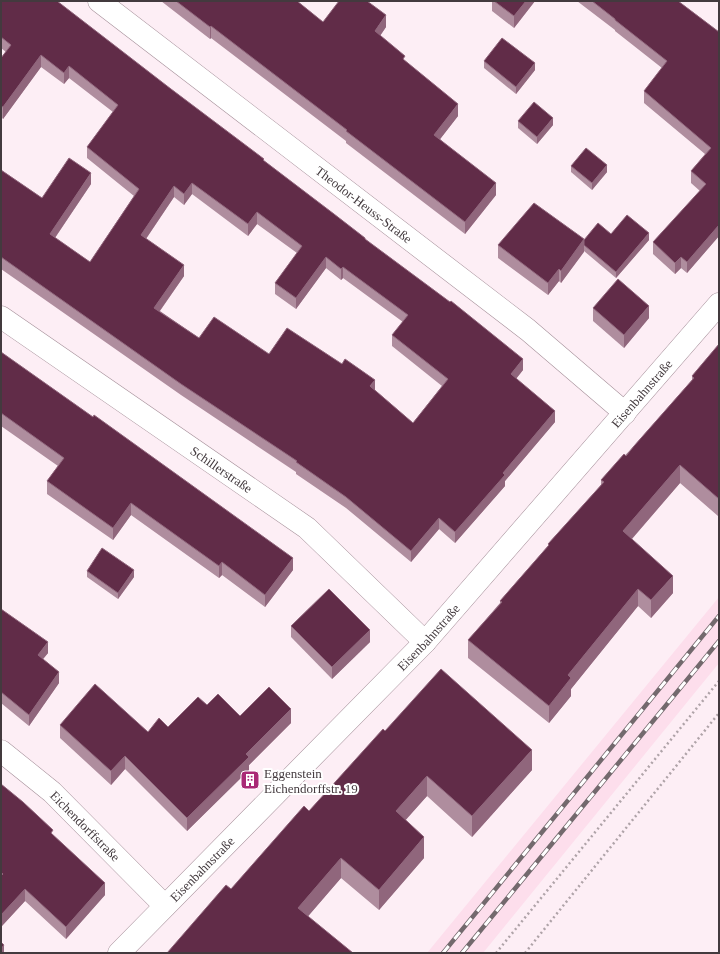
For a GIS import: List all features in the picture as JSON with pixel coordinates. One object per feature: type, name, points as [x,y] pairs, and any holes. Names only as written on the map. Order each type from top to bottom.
[{"type":"street","name":"Theodor-Heuss-Straße","points":[[99,1],[528,330],[625,413]]},
{"type":"street","name":"Eisenbahnstraße","points":[[119,953],[425,642],[719,304]]},
{"type":"street","name":"Schillerstraße","points":[[1,317],[307,528],[425,642]]},
{"type":"street","name":"Eichendorffstraße","points":[[1,751],[52,792],[165,906]]},
{"type":"path","points":[[496,953],[719,681]]},
{"type":"path","points":[[524,953],[719,713]]},
{"type":"shaded area","points":[[719,597],[719,663],[483,953],[427,953]]},
{"type":"building","points":[[1,1],[57,1],[264,159],[263,160],[365,239],[450,302],[451,301],[523,359],[511,374],[555,411],[503,473],[505,475],[455,532],[439,518],[411,551],[346,497],[296,462],[297,461],[181,384],[1,257],[1,170],[42,198],[69,158],[91,173],[50,234],[90,262],[139,189],[87,147],[118,105],[69,66],[64,73],[41,55],[3,107],[1,106],[1,58],[11,45],[1,37]],"holes":[[[192,183],[248,224],[257,212],[302,246],[275,283],[296,298],[326,257],[341,269],[343,267],[408,315],[392,335],[448,379],[413,423],[370,386],[375,380],[345,359],[342,364],[287,328],[269,354],[214,317],[199,338],[154,308],[184,265],[141,235],[174,186],[184,194]]]},
{"type":"building","points":[[176,1],[297,1],[323,22],[339,1],[367,1],[386,15],[375,31],[405,56],[403,59],[458,104],[434,135],[496,183],[465,222],[211,26],[210,27]]},
{"type":"building","points":[[494,1],[526,1],[514,16]]},
{"type":"building","points":[[592,1],[678,1],[719,32],[719,225],[687,262],[681,257],[675,263],[653,242],[706,184],[691,171],[711,148],[644,91],[667,61]]},
{"type":"building","points":[[502,38],[535,63],[516,87],[484,61]]},
{"type":"building","points":[[534,102],[553,118],[537,137],[518,121]]},
{"type":"building","points":[[586,148],[607,165],[592,183],[571,166]]},
{"type":"building","points":[[534,203],[584,239],[561,271],[559,269],[548,283],[498,245]]},
{"type":"building","points":[[627,215],[649,233],[616,272],[584,245],[584,240],[598,223],[611,234]]},
{"type":"building","points":[[618,279],[649,306],[624,335],[593,308]]},
{"type":"building","points":[[719,344],[719,499],[680,465],[623,531],[673,576],[651,600],[638,589],[568,675],[571,678],[549,706],[468,640],[502,602],[500,601],[549,545],[548,544],[604,482],[601,480],[624,454],[626,456],[694,378],[692,376]]},
{"type":"building","points":[[1,352],[93,417],[94,415],[293,558],[265,595],[222,562],[219,566],[131,503],[113,528],[47,481],[64,458],[1,413]]},
{"type":"building","points":[[102,548],[134,570],[118,593],[87,571]]},
{"type":"building","points":[[329,589],[370,630],[332,667],[291,626]]},
{"type":"building","points":[[1,609],[48,642],[38,655],[59,672],[29,715],[1,692]]},
{"type":"building","points":[[441,669],[532,750],[472,816],[427,776],[396,811],[424,837],[379,890],[341,858],[298,908],[353,953],[167,953],[226,885],[231,889],[304,806],[309,811],[383,729],[385,731]]},
{"type":"building","points":[[95,684],[148,732],[159,718],[168,727],[198,697],[207,705],[218,694],[240,716],[269,687],[291,709],[246,754],[249,757],[187,818],[125,756],[111,771],[60,725]]},
{"type":"building","points":[[1,784],[53,830],[51,833],[105,883],[66,927],[25,889],[1,915],[1,876],[3,874],[1,872]]},
{"type":"building","points":[[1,942],[4,945],[1,949]]},
{"type":"railway","points":[[443,953],[719,616]]},
{"type":"railway","points":[[462,953],[719,641]]},
{"type":"place","name":"Eggenstein Eichendorffstr. 19","points":[[250,780]]}]
